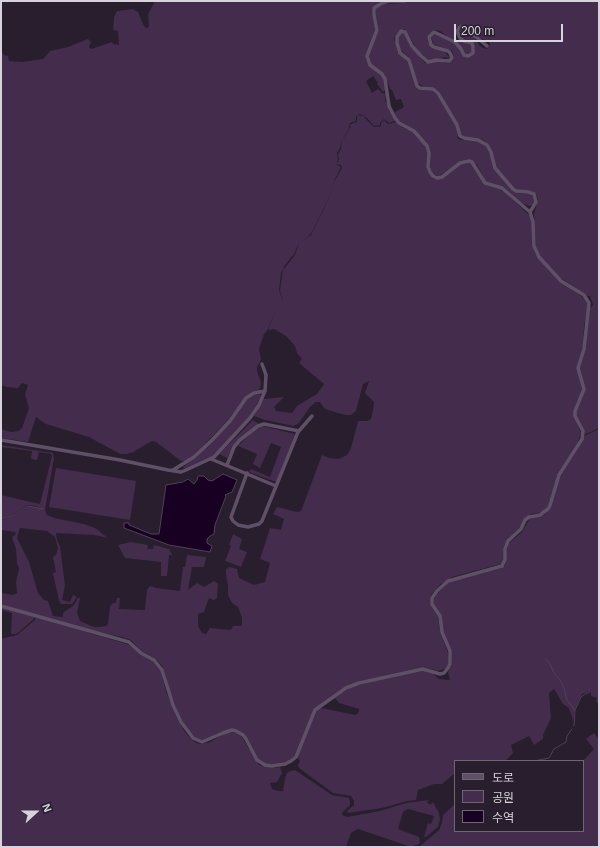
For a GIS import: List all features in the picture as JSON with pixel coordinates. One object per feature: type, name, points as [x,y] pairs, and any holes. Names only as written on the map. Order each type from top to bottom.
[{"type":"street","points":[[1,606],[129,642],[141,653],[154,660],[162,670],[165,675],[173,704],[181,722],[193,738],[202,742],[232,730],[236,731],[243,735],[246,739],[257,760],[265,765],[272,766],[285,764],[296,757],[315,710],[346,688],[359,683],[423,668],[440,674],[444,673],[450,664],[450,651],[442,632],[440,616],[432,604],[432,598],[436,591],[448,581],[502,566],[505,559],[508,541],[521,529],[529,517],[540,515],[548,509],[559,475],[582,439],[583,434],[575,411],[584,389],[578,368],[584,349],[589,304],[584,295],[561,281],[539,257],[534,246],[534,222],[530,212],[502,188],[485,183],[472,162],[460,163],[442,177],[437,178],[433,176],[428,167],[429,153],[427,146],[414,131],[399,123],[395,118],[390,106],[385,79],[382,74],[370,65],[367,56],[377,30],[374,8],[389,1],[404,1]]},
{"type":"street","points":[[487,46],[469,31],[460,27],[457,31],[460,38],[466,42],[472,43],[473,54],[470,56],[466,56],[458,45],[438,32],[434,32],[429,37],[431,45],[448,51],[452,58],[449,61],[437,60],[428,62],[412,46],[405,32],[401,31],[397,37],[396,43],[402,55],[409,60],[417,86],[420,88],[433,89],[438,93],[457,125],[460,136],[478,140],[487,145],[491,152],[495,168],[513,189],[519,192],[534,194],[536,202],[530,212]]},
{"type":"street","points":[[1,440],[181,472],[211,459],[220,452],[250,418],[265,391],[266,375],[262,364]]},
{"type":"street","points":[[172,471],[194,457],[212,440],[230,422],[246,398],[254,393],[265,391]]},
{"type":"street","points":[[246,473],[231,514],[233,521],[248,527],[259,524],[262,521],[299,431],[312,416]]},
{"type":"street","points":[[227,465],[234,447],[240,440],[258,426],[264,424],[299,431]]},
{"type":"street","points":[[211,459],[276,486]]},
{"type":"green space","points":[[155,1],[383,1],[374,6],[372,9],[376,27],[366,58],[370,66],[378,71],[384,78],[386,89],[383,92],[373,76],[366,81],[372,93],[378,89],[382,93],[386,94],[385,101],[395,121],[389,123],[384,119],[380,125],[374,126],[367,118],[360,114],[356,116],[356,121],[350,123],[348,131],[342,140],[337,153],[338,160],[336,164],[341,167],[323,210],[312,232],[307,238],[299,243],[294,254],[285,265],[281,273],[279,290],[283,302],[276,309],[267,331],[264,334],[259,349],[261,360],[257,367],[257,371],[261,382],[260,389],[246,396],[229,419],[190,459],[181,461],[156,442],[152,441],[133,452],[120,454],[89,437],[46,424],[36,417],[28,442],[1,438],[1,429],[11,432],[18,431],[22,428],[29,408],[25,394],[28,385],[22,383],[18,388],[1,385],[1,51],[4,55],[8,56],[9,61],[22,62],[43,59],[50,51],[68,47],[88,39],[91,42],[89,47],[91,49],[112,42],[113,44],[119,45],[118,31],[113,30],[114,17],[117,11],[133,9],[138,12],[146,28],[149,27],[148,14]]},
{"type":"green space","points":[[407,1],[599,1],[599,428],[584,435],[583,428],[576,415],[576,411],[585,390],[579,369],[585,349],[590,308],[593,305],[590,296],[559,277],[539,255],[536,246],[534,214],[538,199],[536,194],[514,188],[498,171],[493,152],[486,142],[477,138],[464,137],[461,134],[456,121],[439,91],[416,83],[411,61],[409,57],[400,50],[397,40],[401,33],[404,33],[411,47],[425,63],[437,61],[448,63],[454,59],[452,51],[433,44],[431,36],[434,33],[437,33],[458,45],[464,55],[468,57],[473,55],[475,48],[472,43],[461,36],[458,31],[464,30],[474,36],[479,45],[483,48],[487,49],[490,45],[489,41],[484,40],[464,27],[461,26],[457,28],[454,33],[457,40],[471,44],[473,47],[471,53],[466,54],[459,45],[440,31],[435,30],[427,37],[428,42],[432,47],[445,52],[449,57],[448,59],[446,57],[429,61],[417,50],[405,29],[399,31],[394,38],[398,52],[406,58],[410,65],[415,86],[420,89],[432,90],[437,94],[456,125],[458,134],[457,138],[461,140],[477,140],[485,145],[490,152],[494,168],[512,190],[517,193],[533,196],[535,201],[533,205],[529,206],[522,203],[503,187],[486,182],[477,165],[472,161],[468,160],[459,163],[439,176],[432,174],[430,169],[430,154],[428,145],[414,129],[406,126],[397,119],[395,112],[404,107],[401,99],[396,100],[385,75],[371,65],[368,55],[379,30],[376,17],[376,8],[383,4],[402,3]]},
{"type":"green space","points":[[358,115],[363,116],[374,127],[381,126],[381,123],[384,120],[388,124],[396,122],[402,127],[414,132],[424,144],[427,151],[427,170],[434,179],[437,179],[461,164],[473,164],[486,185],[500,189],[506,193],[530,216],[535,253],[549,270],[586,300],[588,306],[584,327],[583,348],[578,363],[582,392],[576,403],[574,412],[581,433],[577,444],[558,475],[547,508],[543,512],[531,514],[525,518],[520,529],[510,537],[501,564],[452,577],[440,585],[431,595],[430,602],[438,615],[440,631],[448,653],[449,663],[447,668],[438,671],[424,667],[360,681],[317,707],[294,757],[289,761],[279,764],[265,764],[258,759],[248,739],[232,729],[221,732],[205,740],[197,740],[188,731],[179,715],[169,690],[162,666],[156,659],[140,650],[131,640],[41,617],[1,604],[1,593],[13,595],[17,593],[16,582],[19,568],[16,549],[12,537],[16,534],[15,532],[1,530],[1,520],[15,515],[29,506],[43,509],[28,505],[14,514],[1,519],[1,495],[40,504],[52,456],[51,454],[39,452],[37,460],[31,459],[32,451],[1,447],[1,445],[53,453],[54,458],[45,510],[47,515],[95,528],[108,538],[94,535],[56,533],[57,541],[60,546],[65,586],[62,600],[70,602],[73,595],[77,597],[72,604],[61,604],[53,573],[56,572],[53,557],[56,555],[58,548],[55,537],[47,531],[20,528],[17,538],[29,562],[38,593],[44,600],[48,601],[53,616],[63,617],[63,613],[74,605],[78,598],[80,598],[77,613],[80,621],[94,627],[106,626],[108,624],[110,606],[113,603],[116,603],[117,598],[120,598],[119,609],[145,610],[147,590],[150,586],[180,591],[183,567],[185,567],[187,555],[206,557],[204,567],[192,567],[188,590],[197,583],[204,587],[214,581],[218,584],[217,598],[214,600],[209,598],[204,612],[198,614],[198,626],[202,633],[206,634],[210,628],[231,630],[233,626],[242,626],[242,618],[238,607],[232,603],[228,595],[226,569],[230,567],[237,569],[239,578],[254,585],[265,582],[270,563],[260,559],[270,528],[281,530],[284,519],[273,514],[277,507],[297,512],[301,511],[322,455],[329,458],[339,459],[347,455],[351,448],[358,421],[367,421],[371,419],[374,402],[365,393],[369,381],[363,384],[356,411],[351,415],[345,415],[328,410],[324,408],[320,402],[316,402],[309,408],[299,423],[294,426],[265,420],[254,416],[263,399],[284,397],[274,407],[276,411],[292,413],[297,406],[317,394],[324,384],[299,363],[302,359],[297,353],[295,346],[286,336],[274,329],[268,330],[276,309],[283,302],[280,290],[283,270],[295,255],[299,243],[311,235],[323,211],[335,180],[342,168],[341,165],[336,164],[339,160],[338,154],[341,149],[342,140],[348,132],[351,124],[357,122]]},
{"type":"green space","points":[[260,394],[261,396],[254,410],[247,420],[213,456],[184,469],[183,467],[196,457],[248,397]]},
{"type":"green space","points":[[253,420],[259,424],[234,445],[227,458],[219,454]]},
{"type":"green space","points":[[262,426],[295,434],[276,482],[249,472],[251,469],[270,477],[281,447],[271,443],[260,468],[253,464],[257,454],[238,446],[253,431]]},
{"type":"green space","points":[[599,429],[599,703],[596,702],[597,698],[591,696],[591,692],[586,695],[585,693],[582,694],[574,711],[573,723],[569,708],[563,704],[554,689],[549,693],[551,718],[543,735],[543,739],[534,745],[529,736],[511,745],[513,753],[506,760],[454,760],[454,774],[442,784],[434,784],[418,790],[416,800],[382,808],[348,813],[347,811],[354,805],[354,801],[351,796],[333,793],[299,768],[298,765],[300,761],[298,757],[299,752],[316,711],[321,708],[356,715],[359,709],[339,703],[335,698],[351,687],[370,682],[424,670],[432,673],[439,679],[450,680],[448,672],[452,665],[451,654],[434,604],[435,596],[452,581],[502,568],[505,565],[508,544],[522,532],[530,518],[544,515],[549,510],[560,477],[584,436]]},
{"type":"green space","points":[[56,468],[136,481],[130,520],[49,507]]},
{"type":"green space","points":[[233,534],[242,539],[239,549],[247,552],[241,567],[225,561],[231,546],[229,545]]},
{"type":"green space","points":[[131,542],[148,545],[147,549],[153,549],[154,545],[169,549],[172,555],[169,555],[167,576],[161,576],[161,562],[125,558],[118,545]]},
{"type":"green space","points":[[1,607],[34,617],[34,619],[16,634],[11,634],[12,613],[1,610]]},
{"type":"green space","points":[[36,617],[130,645],[153,661],[161,671],[166,691],[177,718],[191,739],[201,744],[210,742],[227,732],[236,733],[241,736],[259,765],[275,768],[280,767],[282,773],[277,782],[270,783],[272,789],[283,791],[287,773],[295,770],[332,795],[349,798],[350,805],[342,813],[342,815],[347,817],[380,811],[406,803],[429,800],[427,802],[430,805],[433,802],[439,813],[440,820],[438,827],[424,837],[428,823],[431,824],[434,816],[408,809],[403,812],[398,829],[419,837],[419,844],[411,847],[358,829],[351,833],[346,847],[1,847],[1,639],[17,635],[35,620]]},
{"type":"green space","points":[[594,733],[599,739],[599,847],[419,847],[439,830],[443,815],[454,805],[454,832],[584,832],[584,760],[594,749],[586,739]]},
{"type":"water","points":[[223,474],[237,480],[232,492],[225,495],[226,496],[215,525],[214,534],[207,539],[207,543],[212,546],[210,552],[169,545],[124,528],[124,523],[129,523],[129,525],[151,534],[159,534],[166,485],[183,482],[188,479],[194,484],[198,476],[204,476],[208,480],[212,481]]},
{"type":"waterway","points":[[1,519],[14,515],[28,506],[43,509]]},
{"type":"waterway","points":[[545,659],[549,662],[554,673],[560,680],[567,700],[575,710],[574,726]]},
{"type":"waterway","points":[[575,710],[581,697],[585,694]]},
{"type":"waterway","points":[[539,760],[549,758],[554,749],[566,742],[567,736],[572,729]]}]
